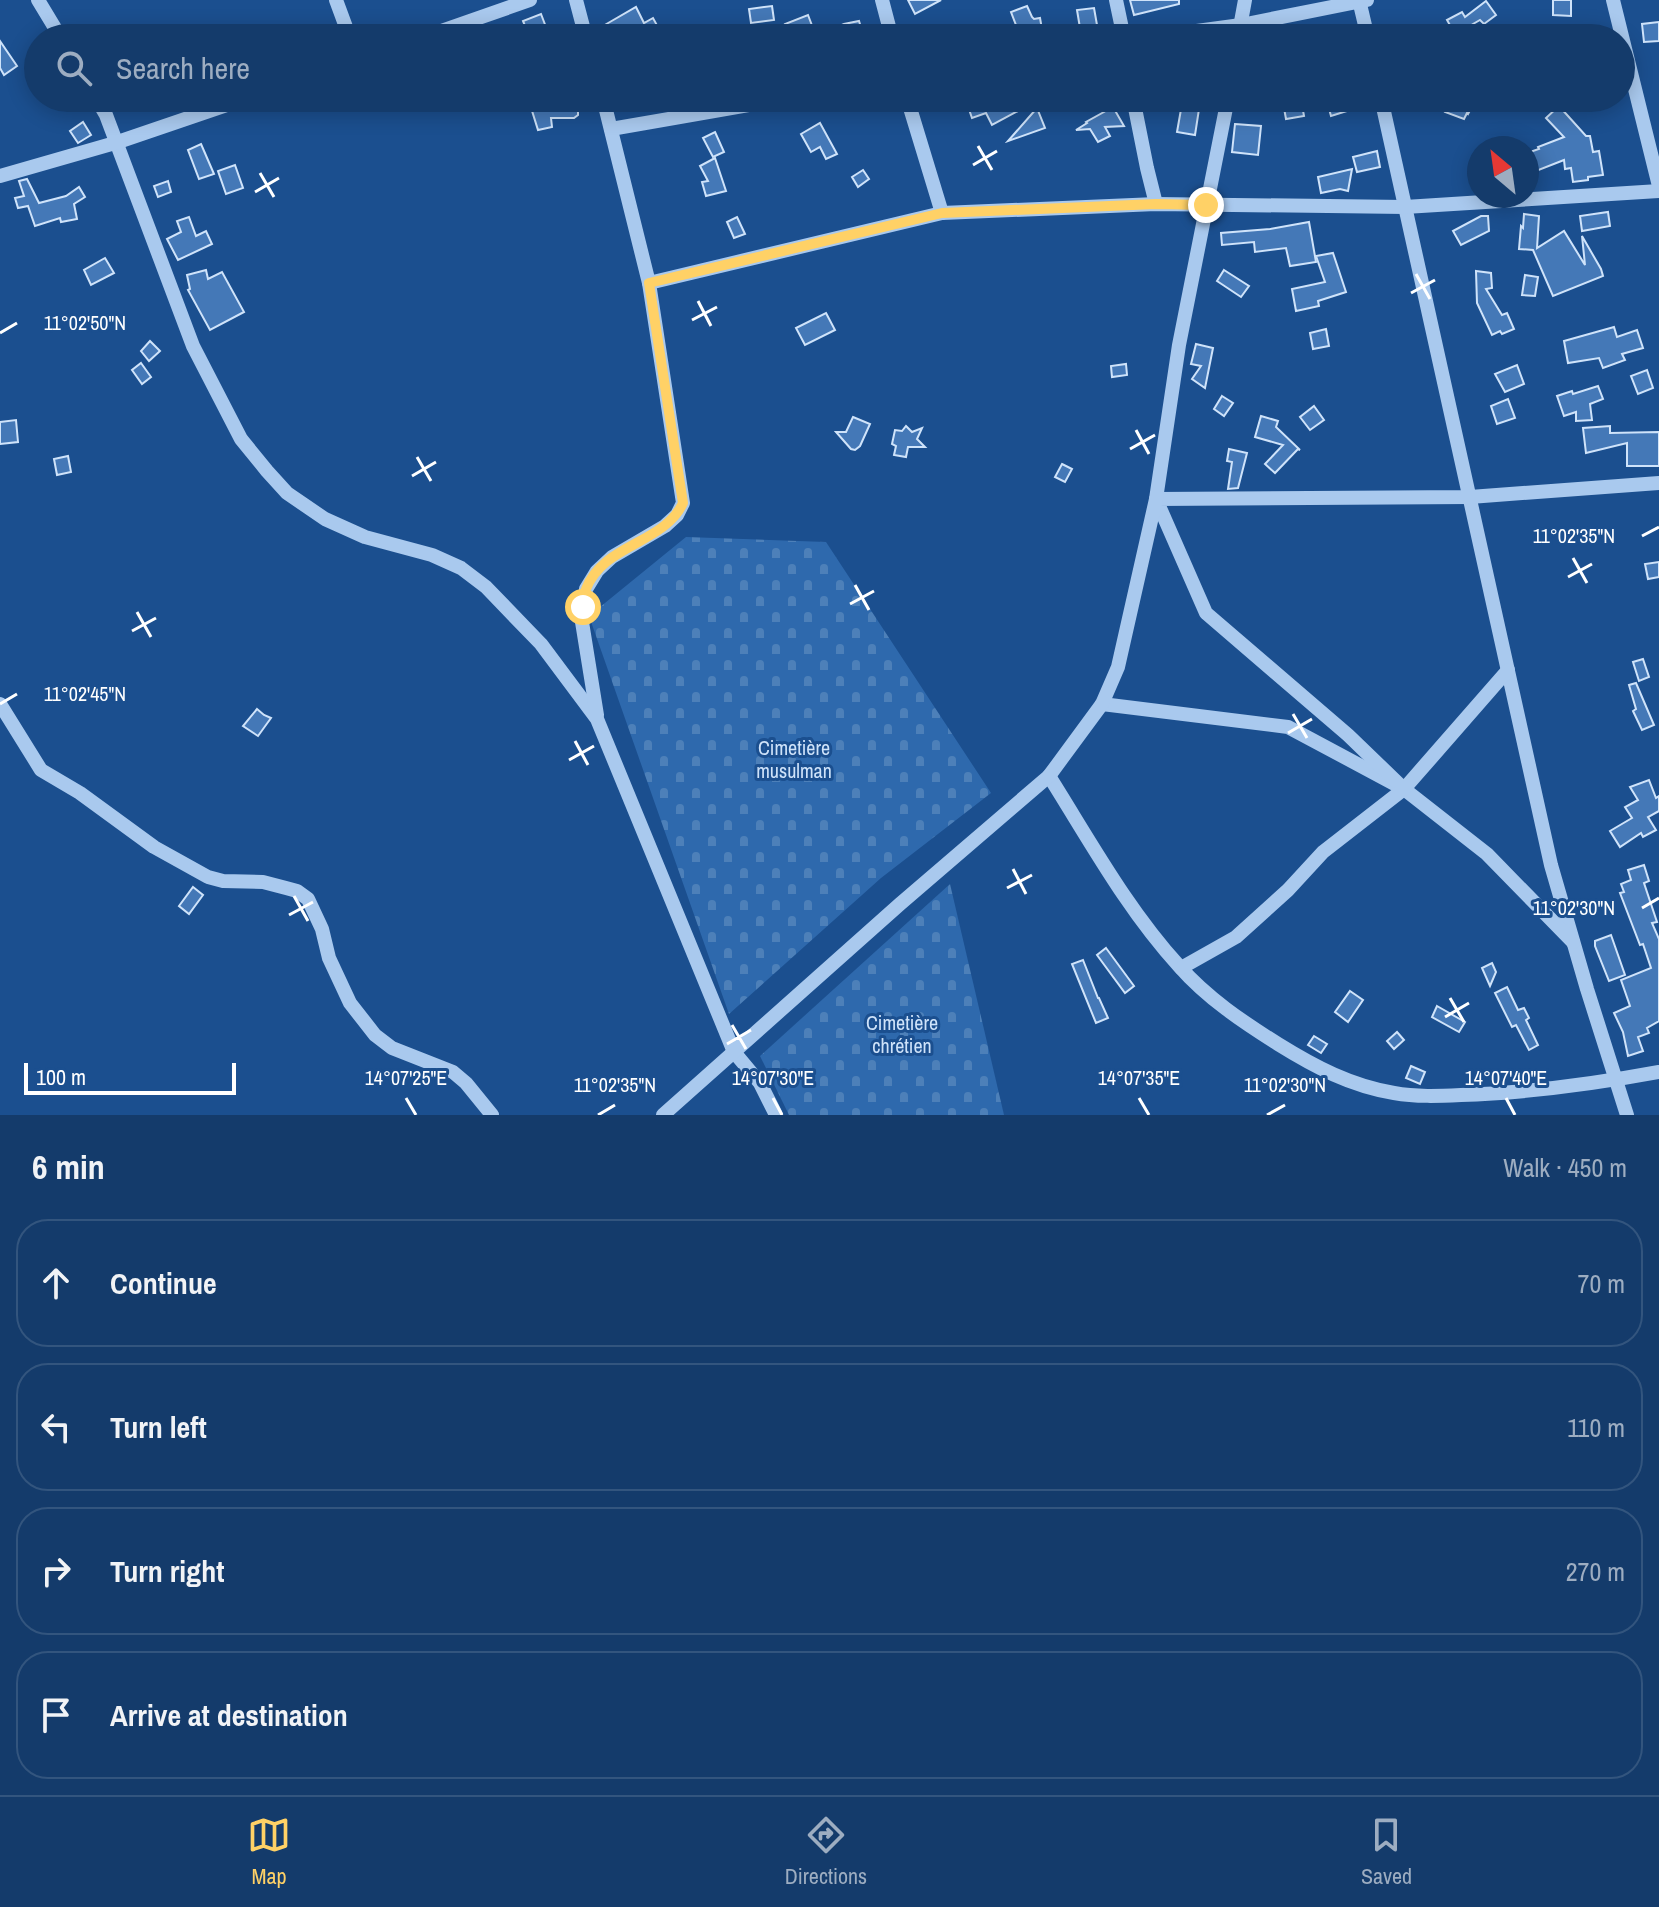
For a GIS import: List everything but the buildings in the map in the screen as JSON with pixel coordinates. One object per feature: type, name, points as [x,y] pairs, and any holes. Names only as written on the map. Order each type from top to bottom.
[{"type":"street","points":[[38,0],[53,24]]},
{"type":"street","points":[[336,0],[345,24]]},
{"type":"street","points":[[461,24],[530,0]]},
{"type":"street","points":[[576,0],[582,24]]},
{"type":"street","points":[[882,0],[888,24]]},
{"type":"street","points":[[1116,0],[1121,24]]},
{"type":"street","points":[[1240,24],[1245,0]]},
{"type":"street","points":[[1267,24],[1362,0],[1366,24]]},
{"type":"street","points":[[1613,0],[1619,24]]},
{"type":"street","points":[[649,283],[942,213],[1156,204],[1405,207],[1659,188],[1635,90]]},
{"type":"street","points":[[104,112],[193,346],[241,439],[287,493],[325,519],[365,537],[432,555],[461,568],[486,587],[541,644],[597,719]]},
{"type":"street","points":[[0,176],[115,143],[206,112]]},
{"type":"street","points":[[607,112],[649,283],[683,503],[677,515],[665,526],[612,557],[597,571],[586,589],[582,622],[597,719],[734,1052],[760,1083],[776,1115]]},
{"type":"street","points":[[611,129],[709,112]]},
{"type":"street","points":[[911,112],[942,213]]},
{"type":"street","points":[[1136,112],[1156,204]]},
{"type":"street","points":[[663,1115],[1049,776],[1102,704],[1118,667],[1156,499],[1179,345],[1225,112]]},
{"type":"street","points":[[1384,112],[1551,865],[1627,1115]]},
{"type":"street","points":[[1156,499],[1470,497],[1659,483]]},
{"type":"street","points":[[1156,499],[1206,613],[1348,735],[1404,789],[1487,854],[1574,944]]},
{"type":"street","points":[[1181,968],[1236,937],[1288,890],[1323,852],[1404,789],[1508,670]]},
{"type":"street","points":[[0,704],[41,770],[80,793],[154,847],[208,877],[223,881],[263,882],[297,891],[308,899],[322,929],[329,958],[350,1003],[375,1035],[392,1048],[453,1072],[492,1115]]},
{"type":"street","points":[[1102,704],[1288,727],[1404,789]]},
{"type":"street","points":[[1049,776],[1133,910],[1181,968],[1234,1016],[1297,1056],[1356,1085],[1398,1094],[1445,1096],[1615,1080],[1659,1072]]},
{"type":"green space","name":"Cimetière musulman","points":[[686,537],[826,542],[991,793],[881,878],[729,1014],[589,616]]},
{"type":"green space","name":"Cimetière chrétien","points":[[950,884],[1004,1115],[789,1115],[760,1056]]},
{"type":"route","points":[[583,607],[586,589],[597,571],[612,557],[665,526],[677,515],[683,503],[649,283],[942,213],[1156,204],[1206,205]]}]
